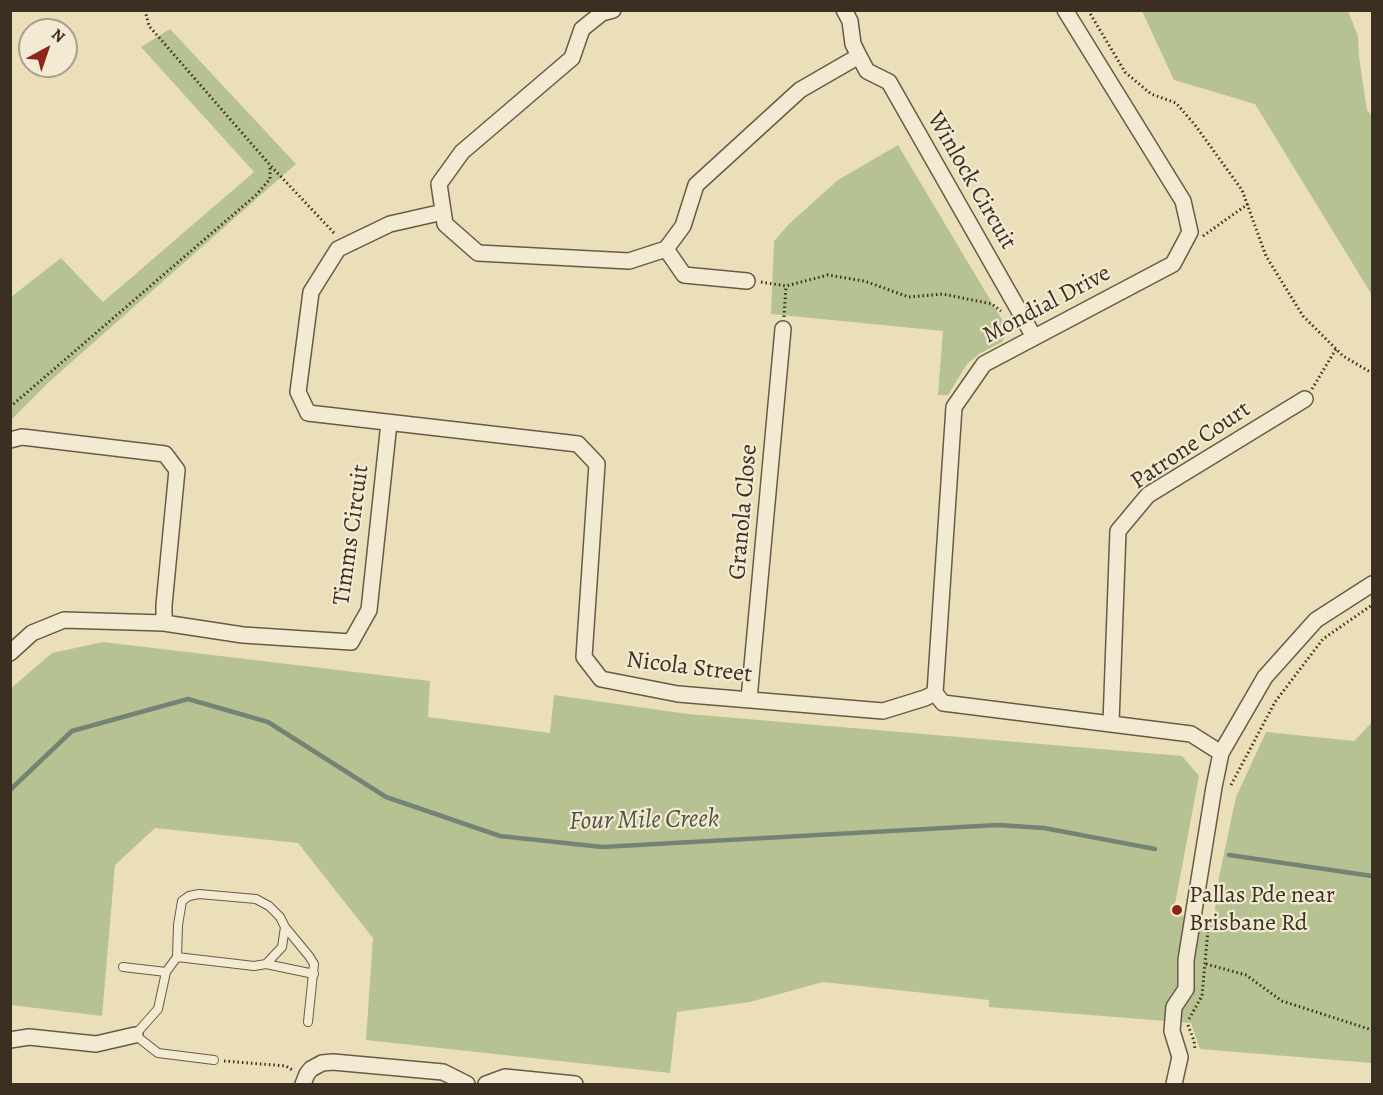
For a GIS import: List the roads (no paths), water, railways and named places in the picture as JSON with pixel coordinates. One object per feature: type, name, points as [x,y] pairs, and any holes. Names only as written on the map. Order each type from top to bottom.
[{"type":"street","points":[[613,10],[602,13],[582,29],[572,58],[462,152],[439,184],[445,224],[478,253],[629,261],[666,249],[683,226],[696,184],[800,90],[859,56]]},
{"type":"street","name":"Winlock Circuit","points":[[844,10],[850,21],[853,44],[867,71],[889,82],[1034,337]]},
{"type":"street","name":"Mondial Drive","points":[[935,693],[954,407],[984,364],[1173,264],[1190,232],[1183,201],[1065,10]]},
{"type":"street","name":"Nicola Street","points":[[443,212],[390,224],[338,249],[311,292],[298,392],[308,413],[578,444],[597,464],[584,657],[601,679],[678,694],[883,711],[935,693]]},
{"type":"street","points":[[666,249],[684,275],[747,281]]},
{"type":"street","name":"Granola Close","points":[[749,699],[783,329]]},
{"type":"street","name":"Patrone Court","points":[[1111,723],[1118,531],[1148,495],[1305,399]]},
{"type":"street","name":"Timms Circuit","points":[[10,653],[32,633],[64,620],[164,623],[243,635],[351,642],[369,610],[389,423]]},
{"type":"street","points":[[10,440],[22,437],[165,454],[177,470],[164,623]]},
{"type":"street","points":[[1174,1084],[1180,1057],[1172,1031],[1174,1007],[1186,989],[1186,960],[1222,788],[1221,753],[1265,677],[1316,620],[1372,584]]},
{"type":"street","points":[[935,693],[944,704],[1111,723],[1191,735],[1221,753]]},
{"type":"street","points":[[10,1040],[29,1037],[96,1044],[135,1035]]},
{"type":"street","points":[[301,1079],[311,1069],[322,1063],[333,1062],[443,1072],[467,1084]]},
{"type":"street","points":[[486,1084],[506,1077],[575,1084]]},
{"type":"lane","points":[[214,1060],[158,1053],[135,1035],[158,1008],[166,972],[177,957],[178,925],[182,901],[189,896],[215,894],[256,899],[269,906],[280,917],[285,927],[314,964],[308,1022]]},
{"type":"lane","points":[[266,964],[282,947],[285,927]]},
{"type":"lane","points":[[177,957],[254,966],[266,964],[314,974]]},
{"type":"lane","points":[[123,967],[166,972]]},
{"type":"waterway","name":"Four Mile Creek","points":[[10,790],[72,731],[188,699],[268,722],[386,797],[500,836],[602,847],[998,825],[1044,828],[1155,849]]},
{"type":"waterway","name":"Four Mile Creek","points":[[1229,855],[1372,876]]},
{"type":"place","name":"Pallas Pde near Brisbane Rd","points":[[1177,910]]}]
